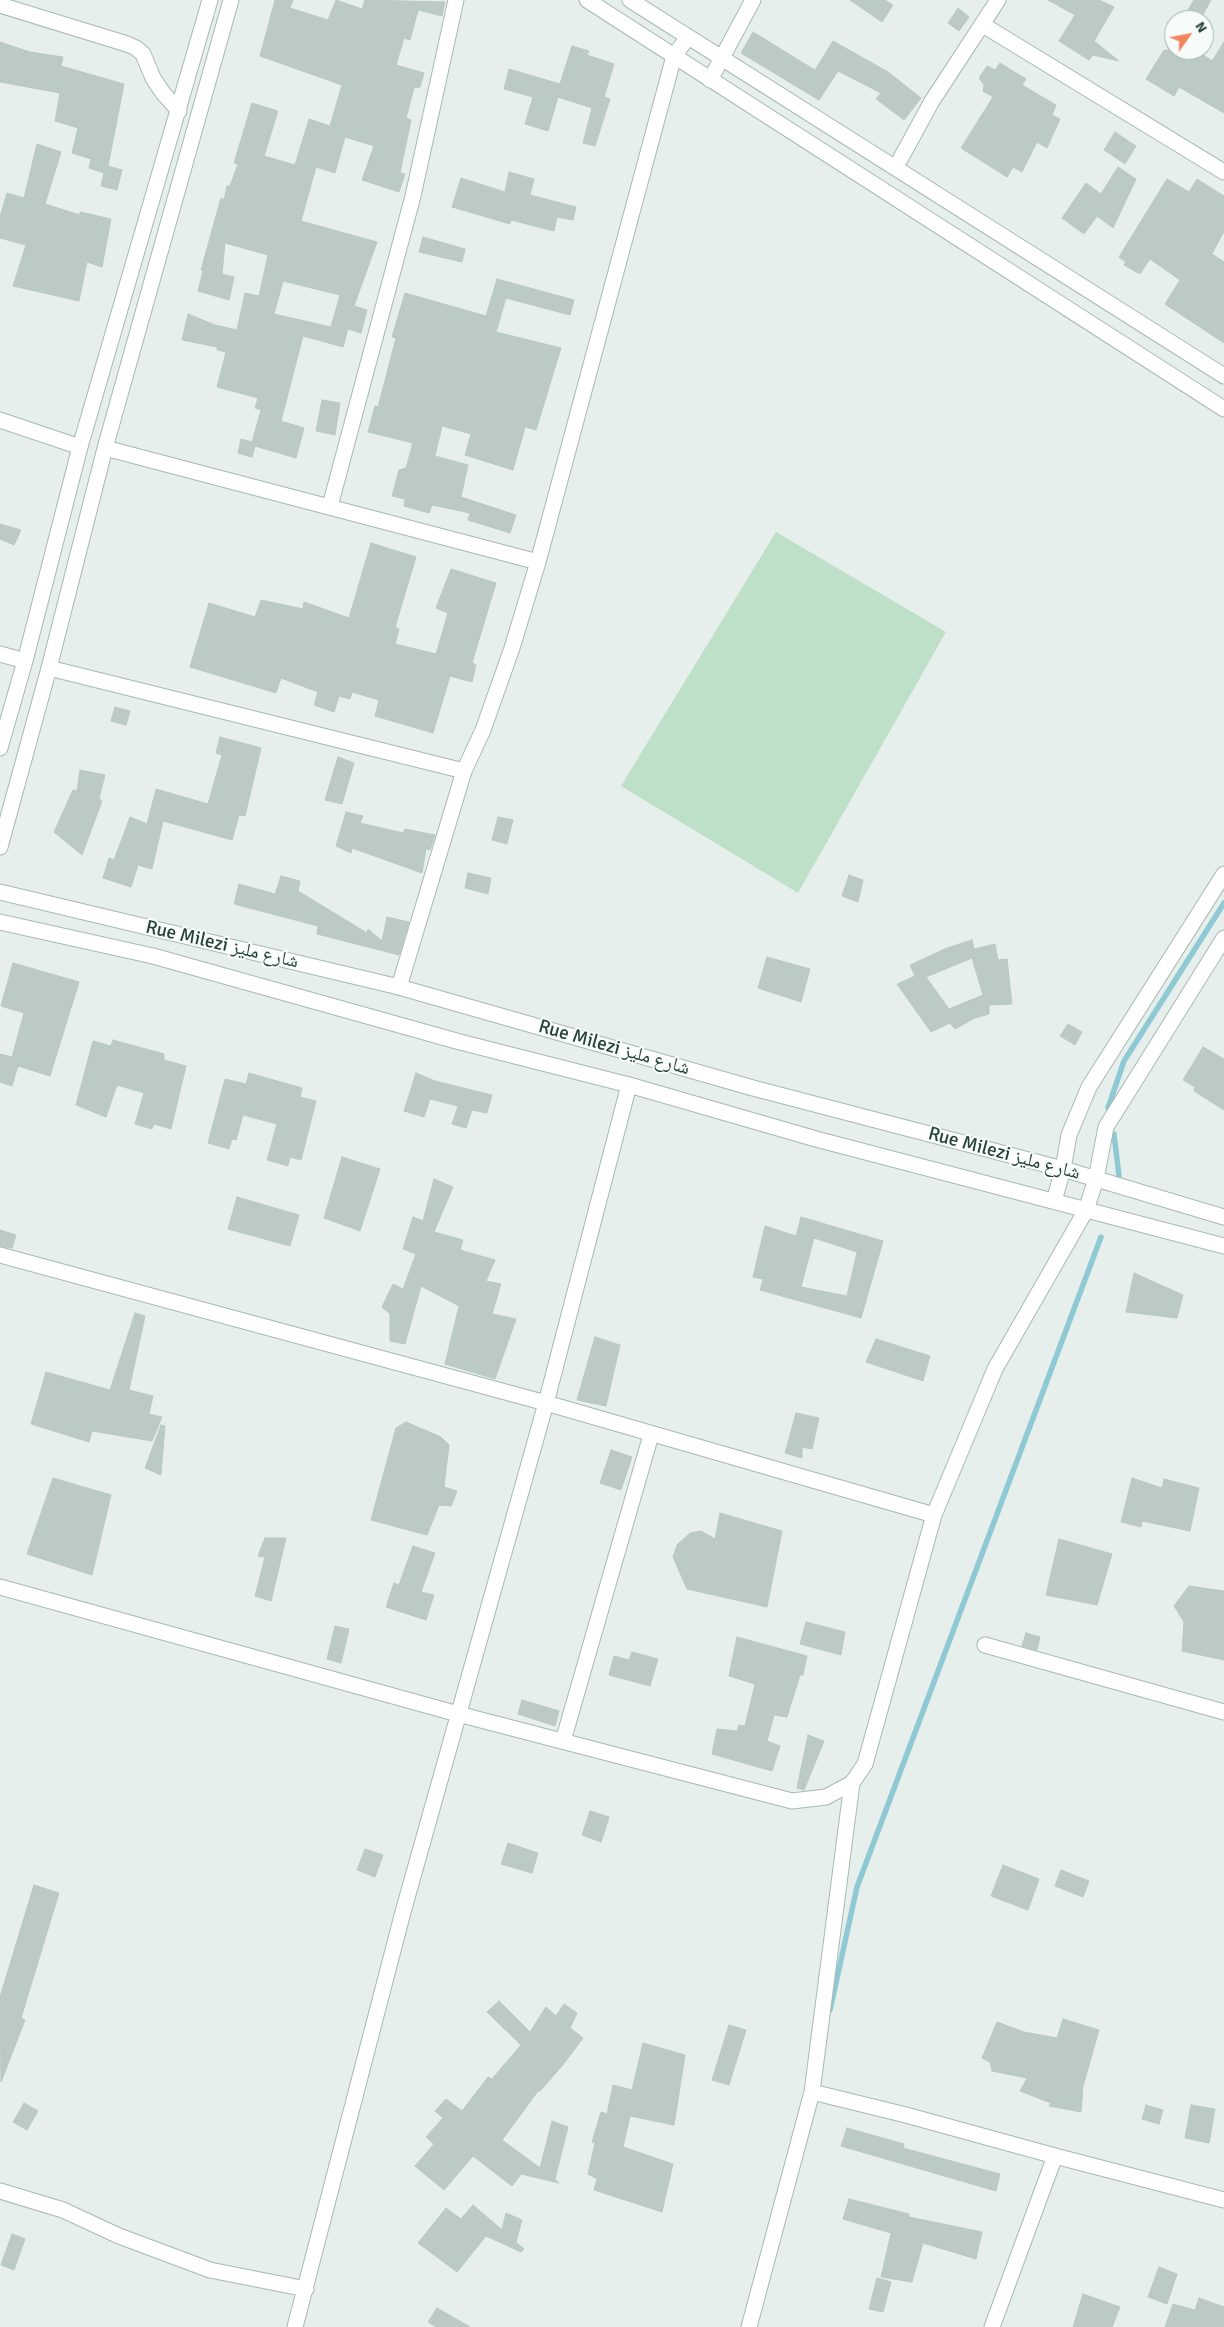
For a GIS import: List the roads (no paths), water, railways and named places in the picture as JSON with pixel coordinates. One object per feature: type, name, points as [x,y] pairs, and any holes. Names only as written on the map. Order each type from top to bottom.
[{"type":"street","points":[[0,748],[25,661],[80,446],[180,111],[210,0]]},
{"type":"street","points":[[0,847],[49,668],[105,448],[231,0]]},
{"type":"street","points":[[330,506],[413,196],[456,0]]},
{"type":"street","points":[[587,0],[1224,409]]},
{"type":"street","points":[[630,0],[1224,376]]},
{"type":"street","points":[[710,80],[753,0]]},
{"type":"street","points":[[896,167],[932,101],[984,25],[998,0]]},
{"type":"street","points":[[0,5],[136,48],[143,54],[153,78],[163,93],[180,111]]},
{"type":"street","points":[[984,25],[1224,172]]},
{"type":"street","points":[[399,987],[464,771],[490,712],[538,562],[674,56],[688,37]]},
{"type":"street","points":[[0,420],[80,446]]},
{"type":"street","points":[[105,448],[538,562]]},
{"type":"street","points":[[0,654],[25,661]]},
{"type":"street","points":[[49,668],[464,771]]},
{"type":"street","points":[[1054,1201],[1063,1169],[1069,1134],[1088,1087],[1224,874]]},
{"type":"street","name":"Rue Milezi شارع مليز","points":[[0,892],[399,987],[753,1088],[1063,1169],[1224,1217]]},
{"type":"street","name":"Rue Milezi شارع مليز","points":[[0,922],[153,956],[816,1139],[1224,1246]]},
{"type":"street","points":[[749,2327],[812,2092],[852,1783],[865,1764],[934,1514],[995,1369],[1086,1210],[1096,1179],[1106,1127],[1224,938]]},
{"type":"street","points":[[295,2327],[403,1912],[546,1403],[629,1086]]},
{"type":"street","points":[[0,1254],[546,1403],[651,1435],[934,1514]]},
{"type":"street","points":[[563,1741],[651,1435]]},
{"type":"street","points":[[0,1586],[458,1714],[792,1800],[826,1797],[852,1783]]},
{"type":"street","points":[[984,1645],[1224,1712]]},
{"type":"street","points":[[812,2092],[906,2115],[1224,2200]]},
{"type":"street","points":[[992,2327],[1055,2156]]},
{"type":"street","points":[[0,2191],[63,2210],[118,2236],[210,2270],[306,2289]]},
{"type":"waterway","points":[[1108,1108],[1124,1061],[1224,903]]},
{"type":"waterway","points":[[1114,1134],[1119,1176]]},
{"type":"waterway","points":[[830,2010],[857,1887],[1101,1237]]}]
